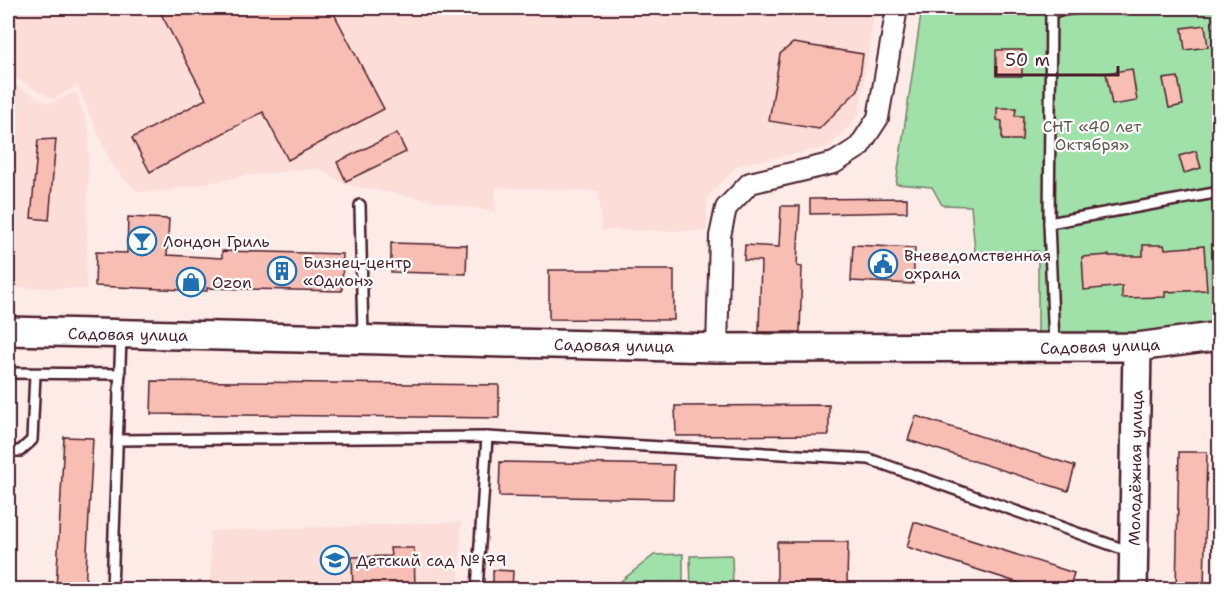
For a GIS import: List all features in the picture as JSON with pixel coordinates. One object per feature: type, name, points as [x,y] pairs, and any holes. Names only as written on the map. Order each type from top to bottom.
[{"type":"street","points":[[717,348],[720,236],[726,208],[750,183],[834,163],[859,147],[878,118],[894,8]]},
{"type":"street","name":"Садовая улица","points":[[8,331],[717,348],[1137,347],[1220,336]]},
{"type":"street","name":"Молодёжная улица","points":[[1133,590],[1137,347]]},
{"type":"lane","points":[[1054,348],[1049,223],[1051,10],[1076,8]]},
{"type":"lane","points":[[1049,223],[1220,192]]},
{"type":"lane","points":[[360,205],[363,340]]},
{"type":"lane","points":[[112,590],[122,334]]},
{"type":"lane","points":[[8,373],[120,374]]},
{"type":"lane","points":[[8,452],[20,451],[32,440],[35,374]]},
{"type":"lane","points":[[118,440],[487,437],[869,459],[1133,553]]},
{"type":"lane","points":[[477,590],[487,437]]},
{"type":"shaded area","points":[[8,8],[875,8],[859,114],[829,147],[738,165],[707,197],[707,231],[601,230],[599,191],[496,187],[495,212],[343,184],[321,168],[243,176],[166,191],[140,192],[124,179],[110,162],[78,86],[53,99],[8,74]]},
{"type":"shaded area","points":[[8,81],[49,104],[76,92],[89,129],[86,289],[8,287]]},
{"type":"shaded area","name":"Детский сад № 79","points":[[461,522],[458,589],[211,589],[210,531]]},
{"type":"green space","name":"СНТ «40 лет Октября»","points":[[922,8],[1219,8],[1219,326],[1135,337],[1038,342],[1038,251],[975,252],[971,206],[942,205],[932,187],[896,184]]},
{"type":"green space","points":[[683,554],[683,589],[611,589],[654,555]]},
{"type":"green space","points":[[732,555],[733,589],[691,589],[690,556]]},
{"type":"building","points":[[158,8],[331,8],[384,109],[288,160],[263,112],[150,172],[132,138],[206,99]]},
{"type":"building","points":[[1205,25],[1208,47],[1185,50],[1182,28]]},
{"type":"building","points":[[793,43],[863,54],[858,90],[819,129],[769,121],[780,54]]},
{"type":"building","points":[[996,50],[1022,50],[1022,76],[996,76]]},
{"type":"building","points":[[1132,69],[1137,101],[1112,105],[1106,73]]},
{"type":"building","points":[[1178,77],[1183,105],[1169,108],[1163,79]]},
{"type":"building","points":[[997,108],[1016,108],[1015,116],[1023,116],[1022,140],[1002,140],[1002,121],[997,120]]},
{"type":"building","points":[[397,133],[406,152],[346,181],[337,162]]},
{"type":"building","points":[[56,139],[49,220],[31,218],[38,140]]},
{"type":"building","points":[[1196,151],[1201,168],[1184,173],[1179,156]]},
{"type":"building","points":[[907,198],[907,212],[810,214],[810,199]]},
{"type":"building","points":[[781,206],[800,206],[797,266],[802,267],[800,332],[759,332],[761,261],[744,260],[745,245],[779,247]]},
{"type":"building","points":[[128,217],[169,219],[167,255],[222,258],[222,251],[343,254],[342,291],[207,288],[207,291],[95,286],[96,252],[127,253]]},
{"type":"building","points":[[391,243],[467,245],[466,274],[391,272]]},
{"type":"building","name":"Вневедомственная охрана","points":[[853,245],[915,248],[913,284],[851,281]]},
{"type":"building","points":[[1143,245],[1164,245],[1165,249],[1204,246],[1207,290],[1165,292],[1165,297],[1122,298],[1122,286],[1084,290],[1082,257],[1143,256]]},
{"type":"building","points":[[549,270],[674,270],[674,320],[549,319]]},
{"type":"building","points":[[152,381],[499,385],[499,418],[151,414]]},
{"type":"building","points":[[829,405],[829,435],[676,436],[675,406]]},
{"type":"building","points":[[916,416],[1075,466],[1068,491],[908,440]]},
{"type":"building","points":[[64,437],[93,438],[85,590],[56,590]]},
{"type":"building","points":[[1179,452],[1207,452],[1204,590],[1176,590]]},
{"type":"building","points":[[500,462],[674,465],[673,499],[499,496]]},
{"type":"building","points":[[914,522],[1074,573],[1069,590],[1041,590],[907,547]]},
{"type":"building","points":[[777,542],[848,542],[847,583],[777,583]]},
{"type":"building","points":[[390,548],[414,548],[415,590],[353,590],[352,557],[391,556]]},
{"type":"building","points":[[493,570],[513,571],[512,590],[493,590]]},
{"type":"place","name":"Лондон Гриль","points":[[142,241]]},
{"type":"place","name":"Вневедомственная охрана","points":[[883,264]]},
{"type":"place","name":"Бизнец-центр «Одион»","points":[[282,271]]},
{"type":"place","name":"Ozon","points":[[191,282]]},
{"type":"place","name":"Детский сад № 79","points":[[335,560]]}]
